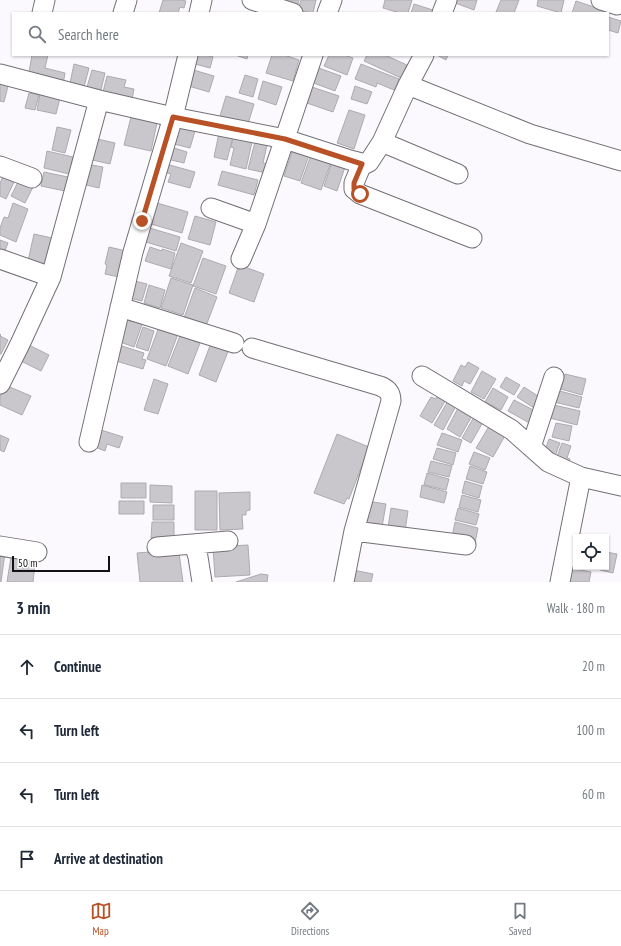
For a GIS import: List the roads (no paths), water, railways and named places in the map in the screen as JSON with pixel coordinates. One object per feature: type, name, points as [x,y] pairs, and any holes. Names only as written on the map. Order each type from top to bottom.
[{"type":"street","points":[[42,12],[45,0]]},
{"type":"street","points":[[123,12],[127,0]]},
{"type":"street","points":[[199,12],[202,0]]},
{"type":"street","points":[[252,0],[290,12]]},
{"type":"street","points":[[327,12],[332,0]]},
{"type":"street","points":[[90,442],[132,252],[173,117],[188,56]]},
{"type":"street","points":[[241,259],[256,224],[312,56]]},
{"type":"street","points":[[0,74],[173,117],[285,139],[362,164],[369,162],[382,142],[408,85],[423,56]]},
{"type":"street","points":[[408,85],[530,134],[621,161]]},
{"type":"street","points":[[0,384],[51,277],[100,100]]},
{"type":"street","points":[[382,142],[458,174]]},
{"type":"street","points":[[362,164],[354,183],[354,189],[360,194],[472,238]]},
{"type":"street","points":[[0,166],[32,178]]},
{"type":"street","points":[[212,208],[256,224]]},
{"type":"street","points":[[0,259],[51,277]]},
{"type":"street","points":[[120,307],[234,343]]},
{"type":"street","points":[[252,348],[380,386],[387,390],[390,394],[391,401],[354,531],[344,582]]},
{"type":"street","points":[[422,376],[512,430],[548,462],[582,477],[621,485]]},
{"type":"street","points":[[531,447],[554,377]]},
{"type":"street","points":[[560,582],[582,477]]},
{"type":"street","points":[[354,531],[466,545]]},
{"type":"street","points":[[157,547],[228,541]]},
{"type":"street","points":[[194,544],[198,557],[202,582]]},
{"type":"street","points":[[0,546],[37,552]]}]
